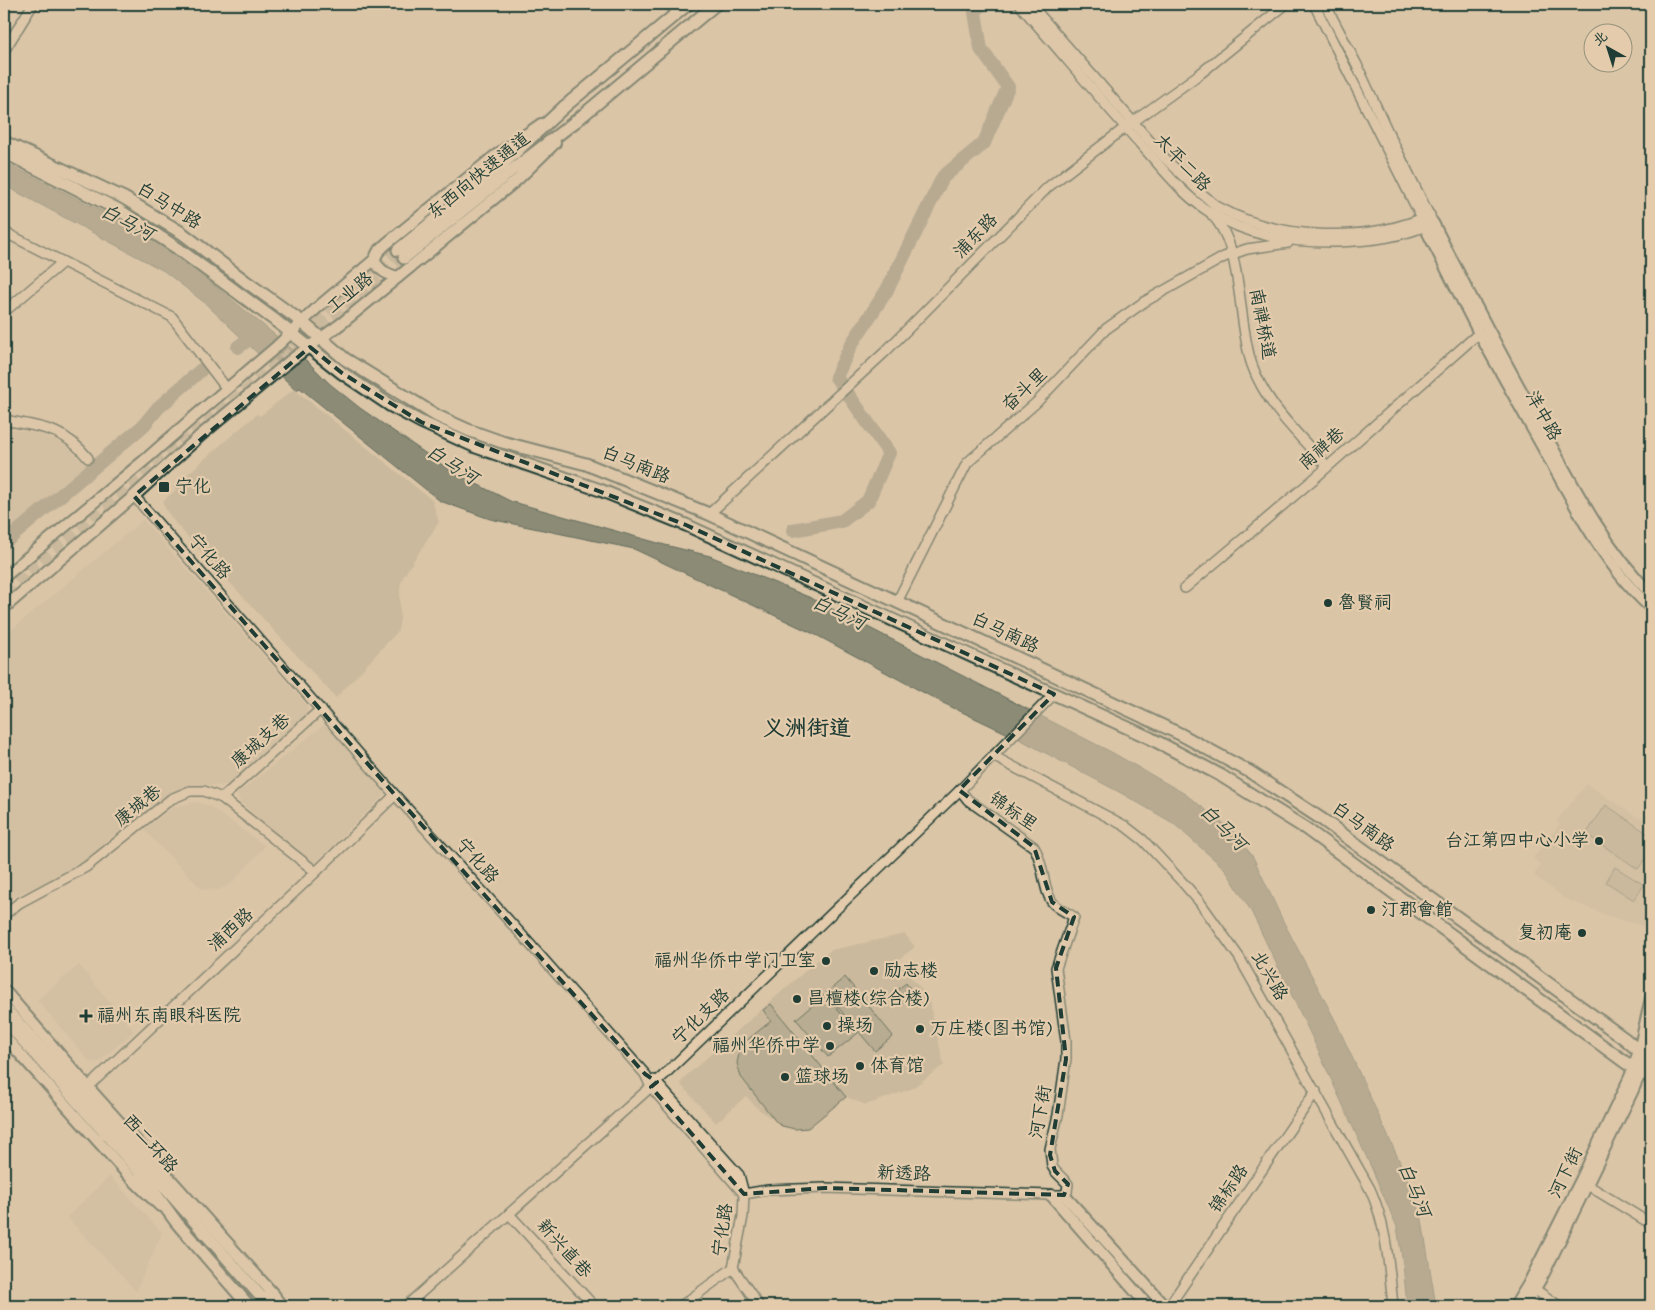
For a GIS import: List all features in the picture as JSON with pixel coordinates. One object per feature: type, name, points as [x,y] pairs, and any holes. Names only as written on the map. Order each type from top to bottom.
[{"type":"main road","name":"工业路","points":[[4,578],[227,390],[318,306],[374,260],[378,252],[386,244],[495,156],[564,107],[688,4]]},
{"type":"main road","name":"工业路","points":[[4,608],[134,496],[201,435],[276,373],[398,278],[518,179],[576,121],[716,4]]},
{"type":"main road","name":"东西向快速通道","points":[[564,107],[401,254],[576,121]]},
{"type":"main road","name":"白马中路","points":[[4,142],[124,198],[182,233],[302,322]]},
{"type":"main road","points":[[4,152],[119,210],[177,248],[287,336],[310,346],[348,378],[391,406],[421,422],[471,445],[600,490],[677,521],[1184,755],[1277,810],[1330,846],[1642,1073]]},
{"type":"main road","name":"洋中路","points":[[1428,221],[1479,332],[1594,539],[1625,581],[1651,608]]},
{"type":"main road","name":"洋中路","points":[[1428,221],[1594,522],[1616,554],[1651,594]]},
{"type":"main road","points":[[374,260],[378,268],[386,274],[398,278]]},
{"type":"main road","name":"白马南路","points":[[302,322],[345,359],[437,416],[502,442],[586,464],[709,514],[1172,730],[1250,772],[1323,820],[1646,1055]]},
{"type":"main road","points":[[4,990],[283,1306]]},
{"type":"main road","points":[[1646,1055],[1651,998]]},
{"type":"main road","name":"西二环路","points":[[4,1007],[269,1306]]},
{"type":"main road","name":"西二环路","points":[[4,1020],[138,1170],[177,1222],[250,1306]]},
{"type":"main road","points":[[4,1036],[130,1177],[177,1222]]},
{"type":"main road","points":[[1646,1055],[1651,1043]]},
{"type":"main road","name":"河下街","points":[[1526,1306],[1532,1287],[1584,1182],[1625,1090],[1642,1073],[1646,1055]]},
{"type":"main road","points":[[1051,1195],[1148,1306]]},
{"type":"main road","name":"河下街","points":[[1064,1195],[1165,1306]]},
{"type":"main road","name":"河下街","points":[[1515,1306],[1532,1287]]},
{"type":"street","points":[[4,50],[33,4]]},
{"type":"street","name":"太平二路","points":[[1020,4],[1129,124],[1181,175],[1219,208],[1252,221],[1293,232],[1334,234],[1380,231],[1428,221]]},
{"type":"street","name":"太平二路","points":[[1030,4],[1181,189],[1207,210],[1247,230],[1278,239],[1298,242],[1378,240],[1402,235],[1428,221]]},
{"type":"street","name":"浦东路","points":[[709,514],[894,344],[1038,196],[1129,124],[1201,73],[1286,4]]},
{"type":"street","points":[[1314,4],[1428,221]]},
{"type":"street","points":[[1325,4],[1356,63],[1428,221]]},
{"type":"street","name":"南禅桥道","points":[[1207,210],[1222,228],[1232,254],[1246,346],[1257,378],[1265,393],[1280,413],[1328,466]]},
{"type":"street","points":[[4,232],[172,317],[227,390]]},
{"type":"street","name":"奋斗里","points":[[897,602],[970,460],[1037,402],[1113,323],[1170,286],[1232,254],[1298,242]]},
{"type":"street","points":[[4,312],[63,262]]},
{"type":"street","name":"南禅巷","points":[[1185,588],[1328,466],[1479,332]]},
{"type":"street","points":[[4,420],[53,431],[74,444],[88,458]]},
{"type":"street","name":"宁化路","points":[[134,496],[395,795],[528,941],[654,1084],[744,1194],[743,1216],[734,1268]]},
{"type":"street","name":"宁化支路","points":[[406,1306],[654,1084],[960,790],[1054,694]]},
{"type":"street","name":"康城支巷","points":[[222,798],[321,709]]},
{"type":"street","name":"北兴路","points":[[993,756],[1115,820],[1136,834],[1199,900],[1239,956],[1366,1180],[1377,1206],[1384,1230],[1393,1306]]},
{"type":"street","name":"锦标里","points":[[960,790],[968,800],[1034,847],[1040,858],[1048,894],[1052,902],[1074,917],[1056,968]]},
{"type":"street","name":"康城巷","points":[[4,915],[19,903],[86,867],[178,796],[190,791],[204,791],[222,798],[316,872]]},
{"type":"street","name":"浦西路","points":[[88,1087],[395,795]]},
{"type":"street","name":"河下街","points":[[1056,968],[1066,1041],[1066,1059],[1050,1155],[1055,1171],[1068,1184],[1067,1192],[1064,1195]]},
{"type":"street","name":"锦标路","points":[[1169,1306],[1316,1091]]},
{"type":"street","points":[[1584,1182],[1651,1224]]},
{"type":"street","name":"新透路","points":[[744,1194],[768,1190],[831,1188],[1064,1195]]},
{"type":"street","name":"新兴直巷","points":[[509,1214],[594,1306]]},
{"type":"street","points":[[680,1306],[734,1268],[759,1306]]},
{"type":"street","points":[[1532,1287],[1559,1306]]},
{"type":"highlighted area","points":[[310,347],[342,373],[421,422],[686,525],[1054,694],[959,790],[1034,847],[1052,902],[1074,917],[1056,968],[1066,1059],[1050,1155],[1055,1171],[1068,1184],[1064,1195],[825,1188],[744,1194],[651,1087],[657,1082],[645,1074],[395,795],[134,496]]},
{"type":"shaded area","points":[[294,389],[432,500],[439,522],[403,577],[400,587],[398,631],[336,698],[176,524],[163,503],[176,490],[173,487],[217,448],[257,414],[260,416]]},
{"type":"shaded area","points":[[4,428],[35,433],[62,442],[86,465],[4,534]]},
{"type":"shaded area","points":[[143,520],[298,695],[307,706],[307,713],[301,722],[230,783],[222,786],[192,784],[179,789],[159,801],[101,845],[105,850],[71,872],[8,899],[4,903],[4,636]]},
{"type":"shaded area","points":[[324,725],[330,727],[384,793],[316,862],[310,863],[240,802],[237,794]]},
{"type":"shaded area","name":"台江第四中心小学","points":[[1587,784],[1637,817],[1651,820],[1651,914],[1648,927],[1611,917],[1564,898],[1534,875],[1541,865],[1533,858],[1560,824],[1556,821]]},
{"type":"shaded area","points":[[196,802],[209,806],[265,846],[231,884],[218,890],[202,889],[144,830],[173,807]]},
{"type":"shaded area","points":[[1606,805],[1651,836],[1651,850],[1638,869],[1586,834]]},
{"type":"shaded area","points":[[1615,867],[1644,885],[1634,900],[1606,882]]},
{"type":"shaded area","name":"福州华侨中学","points":[[905,934],[915,947],[897,961],[928,997],[944,1065],[911,1089],[866,1105],[846,1097],[808,1128],[803,1129],[782,1126],[757,1108],[746,1096],[716,1123],[682,1086],[681,1083],[685,1077],[831,950]]},
{"type":"shaded area","name":"福州东南眼科医院","points":[[79,965],[134,1031],[99,1062],[90,1062],[37,1000]]},
{"type":"shaded area","points":[[845,977],[893,1036],[875,1051],[826,993]]},
{"type":"shaded area","points":[[906,983],[914,994],[900,1006],[891,995]]},
{"type":"shaded area","name":"操场","points":[[825,995],[858,1033],[828,1057],[796,1019]]},
{"type":"shaded area","points":[[771,1004],[846,1097],[808,1128],[795,1129],[777,1123],[741,1077],[737,1063],[741,1045],[771,1021],[763,1010]]},
{"type":"shaded area","points":[[110,1176],[162,1233],[136,1291],[67,1217]]},
{"type":"water","name":"白马河","points":[[4,162],[143,232],[179,257],[241,307],[360,408],[451,471],[510,501],[710,556],[811,598],[1113,753],[1185,794],[1232,830],[1253,857],[1282,919],[1336,1022],[1403,1169],[1421,1214],[1436,1306],[1407,1306],[1397,1227],[1311,1035],[1250,909],[1225,869],[1173,823],[1023,741],[943,703],[818,636],[634,549],[490,519],[440,501],[300,388],[296,390],[205,303],[164,271],[4,185]]},
{"type":"waterway","points":[[793,530],[842,521],[868,501],[889,453],[836,377],[851,345],[887,290],[943,177],[984,143],[1008,87],[981,49],[975,12],[981,4]]},
{"type":"waterway","points":[[238,347],[253,336]]},
{"type":"waterway","points":[[4,543],[143,426],[158,408],[201,370]]},
{"type":"tunnel","points":[[288,342],[398,250]]},
{"type":"tunnel","points":[[4,593],[404,258]]},
{"type":"place","name":"宁化","points":[[164,487]]},
{"type":"place","name":"魯賢祠","points":[[1328,603]]},
{"type":"place","name":"台江第四中心小学","points":[[1599,841]]},
{"type":"place","name":"汀郡會館","points":[[1371,910]]},
{"type":"place","name":"复初庵","points":[[1582,933]]},
{"type":"place","name":"福州华侨中学门卫室","points":[[826,961]]},
{"type":"place","name":"励志楼","points":[[874,971]]},
{"type":"place","name":"昌檀楼(综合楼)","points":[[797,999]]},
{"type":"place","name":"福州东南眼科医院","points":[[86,1016]]},
{"type":"place","name":"操场","points":[[827,1026]]},
{"type":"place","name":"万庄楼(图书馆)","points":[[920,1029]]},
{"type":"place","name":"福州华侨中学","points":[[830,1046]]},
{"type":"place","name":"体育馆","points":[[860,1066]]},
{"type":"place","name":"篮球场","points":[[785,1077]]},
{"type":"district","name":"义洲街道","points":[[807,729]]}]
